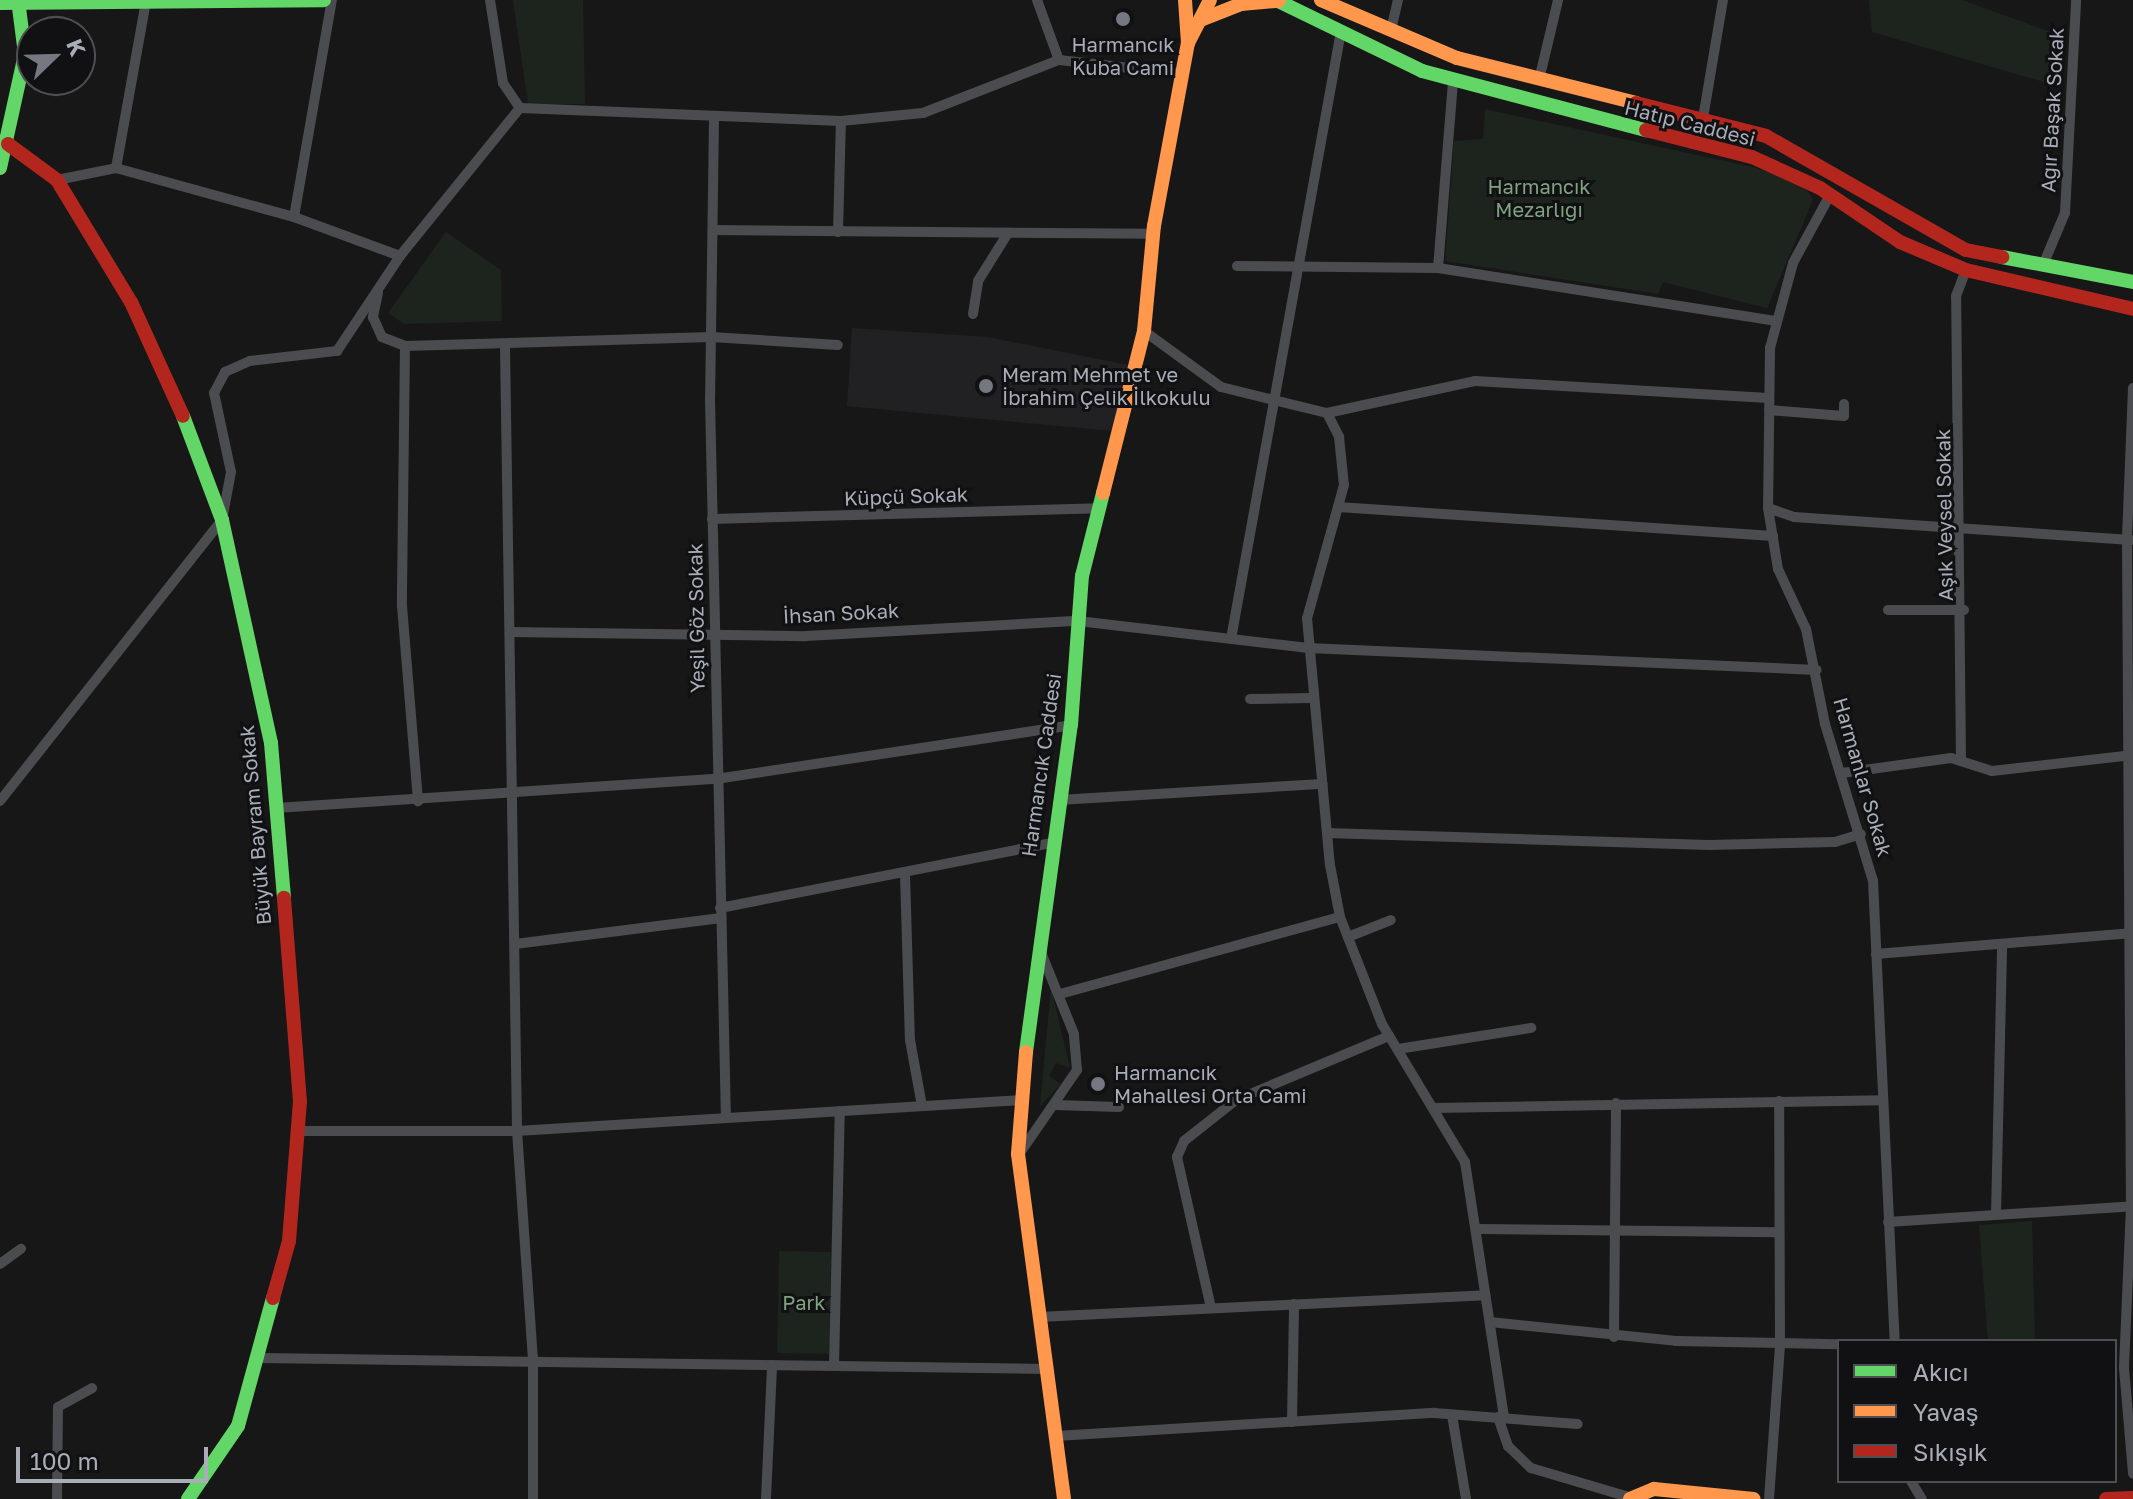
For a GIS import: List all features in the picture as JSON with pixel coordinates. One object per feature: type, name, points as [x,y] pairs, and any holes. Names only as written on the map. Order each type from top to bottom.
[{"type":"street","points":[[0,3],[324,0]]},
{"type":"street","points":[[294,217],[332,0]]},
{"type":"street","points":[[490,0],[503,83],[520,108]]},
{"type":"street","points":[[1037,0],[1059,60]]},
{"type":"street","points":[[1185,0],[1188,43]]},
{"type":"street","points":[[1188,43],[1203,19],[1210,0]]},
{"type":"street","name":"Hatıp Caddesi","points":[[1321,0],[1391,30],[1539,80],[1702,124],[1766,136],[1798,151],[1966,250],[2133,282]]},
{"type":"street","points":[[1391,30],[1398,0]]},
{"type":"street","points":[[1539,80],[1558,0]]},
{"type":"street","points":[[1702,124],[1723,0]]},
{"type":"street","name":"Ağır Başak Sokak","points":[[2043,265],[2065,213],[2076,0]]},
{"type":"street","points":[[0,168],[8,144],[25,54],[19,1]]},
{"type":"street","points":[[1203,19],[1241,4],[1277,1]]},
{"type":"street","name":"Hatıp Caddesi","points":[[1277,1],[1453,81],[1752,157],[1830,195],[1900,242],[1966,270],[2133,309]]},
{"type":"street","points":[[116,168],[146,2]]},
{"type":"street","points":[[1231,639],[1276,403],[1295,267],[1341,31]]},
{"type":"street","name":"Harmancık Caddesi","points":[[1064,1499],[1018,1154],[1037,947],[1071,725],[1078,621],[1100,508],[1144,331],[1153,234],[1188,43]]},
{"type":"street","points":[[520,108],[841,121],[923,113],[1059,60],[1183,74]]},
{"type":"street","points":[[1438,268],[1453,81]]},
{"type":"street","points":[[0,801],[222,520],[231,472],[214,393],[225,372],[250,361],[337,351],[400,256],[520,108]]},
{"type":"street","name":"Yeşil Göz Sokak","points":[[714,118],[712,519],[726,1118]]},
{"type":"street","points":[[838,232],[841,121]]},
{"type":"street","name":"Büyük Bayram Sokak","points":[[8,144],[57,180],[131,302],[222,520],[271,743],[298,1131],[289,1241],[260,1358],[238,1426],[188,1499]]},
{"type":"street","points":[[57,180],[116,168],[294,217],[400,256]]},
{"type":"street","name":"Harmanlar Sokak","points":[[1830,195],[1793,263],[1777,321],[1769,398],[1768,508],[1773,536],[1817,670],[1873,881],[1895,1339]]},
{"type":"street","points":[[713,230],[1153,234]]},
{"type":"street","points":[[973,314],[978,281],[1008,233]]},
{"type":"street","points":[[1237,266],[1438,268],[1777,321]]},
{"type":"street","name":"Aşık Veysel Sokak","points":[[1961,761],[1964,610],[1956,296],[1966,270]]},
{"type":"street","points":[[379,287],[373,317],[382,337],[405,346],[505,347],[711,337],[838,345]]},
{"type":"street","points":[[1144,331],[1221,387],[1276,403],[1327,413],[1475,381],[1769,398]]},
{"type":"street","points":[[405,346],[402,606],[418,801]]},
{"type":"street","points":[[505,347],[517,1131],[533,1357],[533,1499]]},
{"type":"street","points":[[2133,388],[2129,1381],[2133,1474]]},
{"type":"street","points":[[1769,410],[1844,416],[1844,404]]},
{"type":"street","points":[[1327,413],[1339,437],[1344,485],[1307,618],[1311,698],[1340,917],[1389,1036],[1465,1162],[1478,1229],[1501,1417],[1508,1446],[1531,1468],[1631,1499],[1654,1489],[1754,1499]]},
{"type":"street","points":[[1338,507],[1773,536]]},
{"type":"street","name":"Küpçü Sokak","points":[[712,519],[1100,508]]},
{"type":"street","points":[[1768,508],[1794,517],[2130,540]]},
{"type":"street","points":[[1888,610],[1964,610]]},
{"type":"street","name":"İhsan Sokak","points":[[510,632],[714,631],[806,636],[1078,621],[1308,648],[1817,670]]},
{"type":"street","points":[[1250,699],[1311,698]]},
{"type":"street","points":[[276,808],[514,796],[716,779],[1071,725]]},
{"type":"street","points":[[1842,773],[1961,761],[1992,771],[2132,755]]},
{"type":"street","points":[[1059,800],[1323,784]]},
{"type":"street","points":[[1327,833],[1709,845],[1835,842],[1861,834]]},
{"type":"street","points":[[515,944],[721,913],[1051,843]]},
{"type":"street","points":[[905,874],[910,1040],[922,1106]]},
{"type":"street","points":[[1060,994],[1340,917]]},
{"type":"street","points":[[1348,937],[1391,920]]},
{"type":"street","points":[[1876,954],[2130,934]]},
{"type":"street","points":[[1996,1215],[2002,944]]},
{"type":"street","points":[[1018,1154],[1077,1070],[1060,994],[1037,947]]},
{"type":"street","points":[[1398,1049],[1531,1028]]},
{"type":"street","points":[[1211,1308],[1177,1157],[1184,1141],[1236,1100],[1389,1036]]},
{"type":"street","points":[[298,1131],[517,1131],[1023,1100]]},
{"type":"street","points":[[1433,1108],[1883,1100]]},
{"type":"street","points":[[1769,1499],[1780,1346],[1779,1101]]},
{"type":"street","points":[[1614,1337],[1616,1103]]},
{"type":"street","points":[[1055,1105],[1119,1107]]},
{"type":"street","points":[[834,1366],[840,1111]]},
{"type":"street","points":[[1888,1222],[2132,1206]]},
{"type":"street","points":[[1478,1229],[1778,1232]]},
{"type":"street","points":[[0,1264],[21,1249]]},
{"type":"street","points":[[1039,1317],[1485,1295]]},
{"type":"street","points":[[1292,1422],[1294,1304]]},
{"type":"street","points":[[1490,1322],[1614,1337],[1780,1346],[1837,1344]]},
{"type":"street","points":[[260,1358],[533,1357],[772,1365],[1046,1369]]},
{"type":"street","points":[[766,1499],[772,1365]]},
{"type":"street","points":[[57,1499],[58,1407],[92,1388]]},
{"type":"street","points":[[1452,1415],[1466,1499]]},
{"type":"street","points":[[1056,1436],[1452,1415],[1578,1424]]},
{"type":"street","points":[[2106,1499],[2133,1498]]},
{"type":"shaded area","name":"Meram Mehmet ve İbrahim Çelik İlkokulu","points":[[852,328],[988,337],[1128,365],[1112,431],[847,406]]},
{"type":"green space","points":[[513,0],[583,0],[585,104],[528,104]]},
{"type":"green space","points":[[1869,0],[1962,0],[2062,36],[2061,87],[1872,32]]},
{"type":"green space","name":"Harmancık Mezarlığı","points":[[1485,109],[1757,168],[1805,187],[1813,200],[1767,308],[1663,282],[1658,294],[1445,261],[1454,141],[1483,139]]},
{"type":"green space","points":[[446,232],[501,270],[502,321],[404,324],[388,313]]},
{"type":"green space","points":[[1051,988],[1070,1068],[1056,1063],[1049,1076],[1061,1084],[1040,1106]]},
{"type":"green space","points":[[2032,1221],[2035,1339],[1988,1339],[1979,1225]]},
{"type":"green space","name":"Park","points":[[779,1251],[831,1252],[829,1354],[777,1353]]},
{"type":"traffic: fast","points":[[0,168],[25,54],[18,0]]},
{"type":"traffic: fast","points":[[0,3],[324,0]]},
{"type":"traffic: fast","points":[[1276,0],[1422,71],[1646,130]]},
{"type":"traffic: fast","points":[[2002,257],[2133,282]]},
{"type":"traffic: fast","points":[[183,416],[222,520],[271,743],[284,898]]},
{"type":"traffic: fast","points":[[1026,1052],[1071,725],[1082,576],[1103,493]]},
{"type":"traffic: fast","points":[[188,1499],[238,1426],[273,1298]]},
{"type":"traffic: slow","points":[[1103,493],[1144,331],[1154,226],[1188,43],[1185,0]]},
{"type":"traffic: slow","points":[[1188,43],[1210,0]]},
{"type":"traffic: slow","points":[[1321,0],[1457,58],[1636,103]]},
{"type":"traffic: slow","points":[[1203,19],[1241,4],[1279,1]]},
{"type":"traffic: slow","points":[[1026,1052],[1018,1154],[1064,1499]]},
{"type":"traffic: slow","points":[[1630,1499],[1654,1489],[1754,1499]]},
{"type":"traffic: jam","points":[[1636,103],[1766,136],[1966,250],[2002,257]]},
{"type":"traffic: jam","points":[[1646,130],[1752,157],[1820,188],[1900,242],[1966,270],[2133,309]]},
{"type":"traffic: jam","points":[[8,144],[57,180],[131,302],[183,416]]},
{"type":"traffic: jam","points":[[273,1298],[289,1241],[300,1102],[284,898]]},
{"type":"traffic: jam","points":[[2106,1499],[2133,1498]]},
{"type":"place","name":"Harmancık Kuba Cami","points":[[1123,19]]},
{"type":"place","name":"Meram Mehmet ve İbrahim Çelik İlkokulu","points":[[986,386]]},
{"type":"place","name":"Harmancık Mahallesi Orta Cami","points":[[1098,1084]]}]
